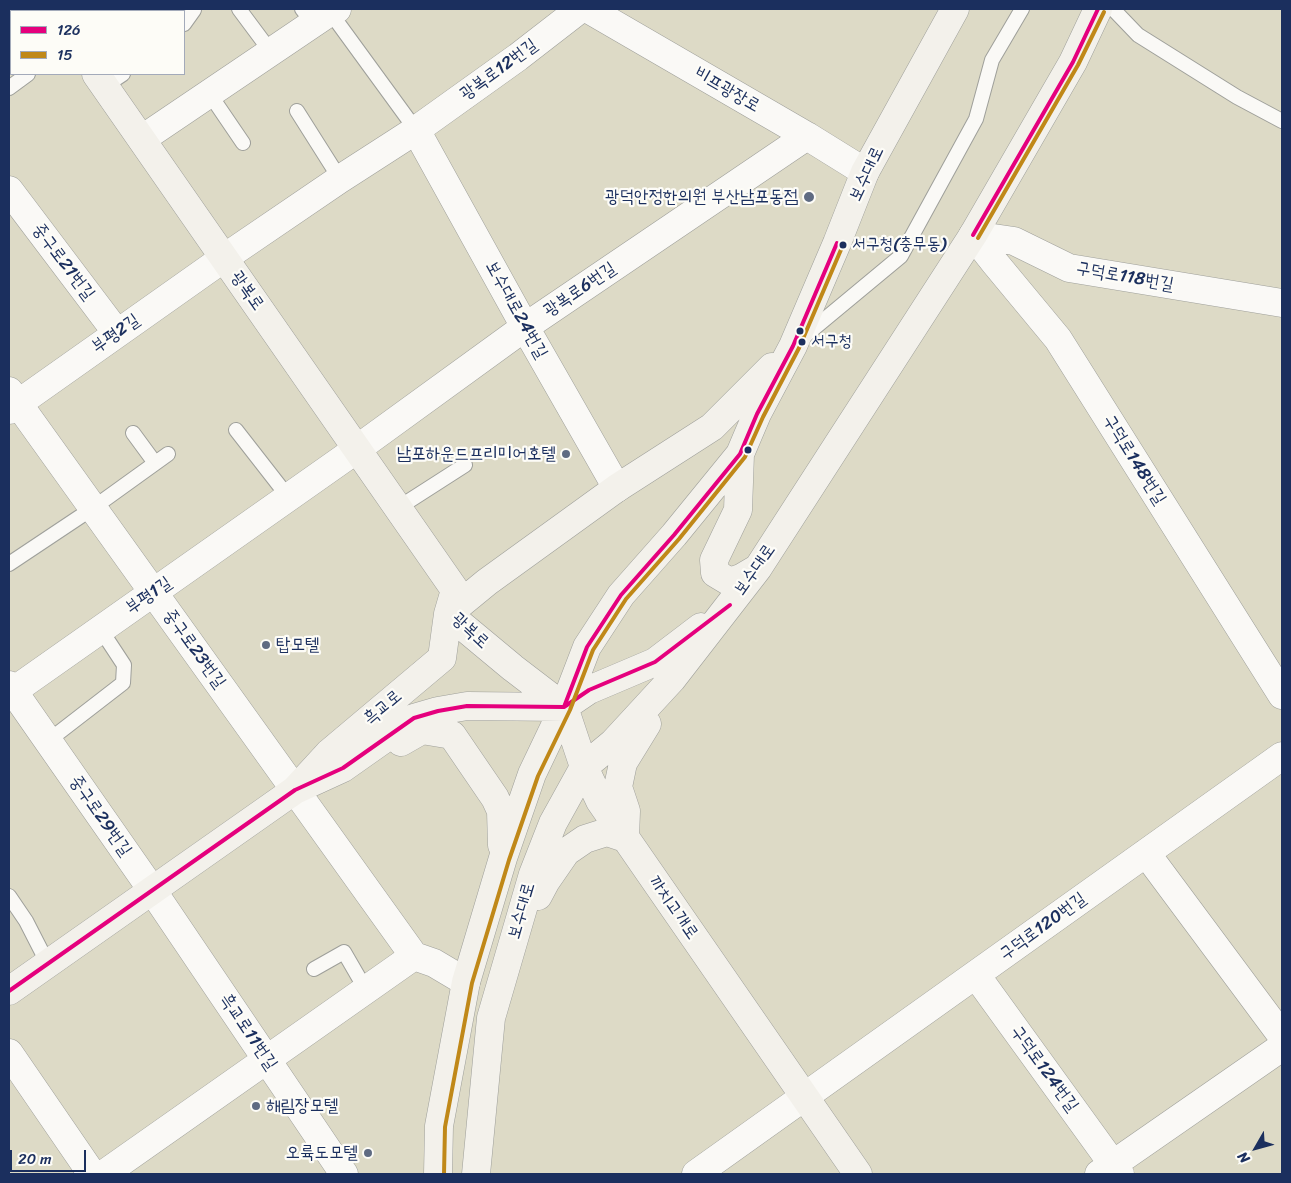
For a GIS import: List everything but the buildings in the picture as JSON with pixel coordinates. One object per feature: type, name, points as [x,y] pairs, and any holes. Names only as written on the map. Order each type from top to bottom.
[{"type":"main road","name":"보수대로","points":[[438,1174],[439,1126],[466,982],[503,858],[532,774],[564,707],[587,647],[621,595],[674,535],[740,454],[757,414],[793,346],[837,244],[865,172],[954,9]]},
{"type":"main road","name":"보수대로","points":[[476,1174],[491,1018],[533,874],[553,823],[584,767],[613,743],[672,679],[758,568],[973,235],[1074,62],[1098,9]]},
{"type":"main road","name":"광복로","points":[[108,78],[142,139],[455,590],[448,614],[564,707]]},
{"type":"main road","name":"보수대로","points":[[448,614],[487,582],[617,488],[712,427],[793,346]]},
{"type":"main road","points":[[740,454],[738,510],[714,560],[715,573],[730,582],[758,568]]},
{"type":"main road","points":[[564,707],[589,690],[655,662],[730,605]]},
{"type":"main road","points":[[512,947],[546,881],[566,852],[585,839],[606,832],[625,838],[626,811],[618,787],[623,763],[645,726],[680,687],[712,644],[730,605]]},
{"type":"main road","name":"흑교로","points":[[295,790],[329,753],[442,658],[448,614]]},
{"type":"main road","name":"흑교로","points":[[9,991],[295,790],[342,768],[414,718],[438,710],[467,706],[564,707]]},
{"type":"main road","name":"까치고개로","points":[[564,707],[584,767],[600,801],[858,1174]]},
{"type":"main road","points":[[342,768],[400,743],[422,730],[452,735],[496,798],[501,811],[503,858]]},
{"type":"street","name":"광복로12번길","points":[[224,258],[416,130],[518,57],[580,9]]},
{"type":"street","name":"비프광장로","points":[[588,9],[808,136],[865,172]]},
{"type":"street","points":[[142,139],[270,52],[321,13]]},
{"type":"street","name":"보수대로24번길","points":[[416,130],[617,488]]},
{"type":"street","name":"광복로6번길","points":[[357,449],[525,327],[808,136]]},
{"type":"street","name":"중구로21번길","points":[[9,190],[117,333]]},
{"type":"street","name":"구덕로118번길","points":[[973,235],[1014,241],[1069,268],[1282,303]]},
{"type":"street","name":"구덕로148번길","points":[[973,235],[1058,339],[1282,695]]},
{"type":"street","name":"부평2길","points":[[12,402],[117,333],[224,258]]},
{"type":"street","name":"중구로23번길","points":[[12,402],[93,508],[414,956]]},
{"type":"street","name":"부평1길","points":[[10,690],[101,630],[357,449]]},
{"type":"street","name":"중구로29번길","points":[[10,690],[152,890]]},
{"type":"street","name":"구덕로120번길","points":[[804,1098],[1282,756]]},
{"type":"street","points":[[1146,853],[1282,1036]]},
{"type":"street","name":"흑교로11번길","points":[[152,890],[344,1174]]},
{"type":"street","points":[[104,1174],[414,956],[434,963],[466,982]]},
{"type":"street","name":"구덕로124번길","points":[[976,975],[1110,1171],[1282,1047]]},
{"type":"street","points":[[9,1053],[92,1174]]},
{"type":"street","points":[[696,1174],[804,1098]]},
{"type":"lane","points":[[185,23],[193,9]]},
{"type":"lane","points":[[239,9],[270,52]]},
{"type":"lane","points":[[793,346],[902,256],[976,120],[992,60],[1022,9]]},
{"type":"lane","points":[[1113,9],[1138,35],[1237,97],[1282,121]]},
{"type":"lane","points":[[321,13],[416,130]]},
{"type":"lane","points":[[9,88],[27,75]]},
{"type":"lane","points":[[209,93],[243,143]]},
{"type":"lane","points":[[297,111],[340,179]]},
{"type":"lane","points":[[236,430],[289,498]]},
{"type":"lane","points":[[133,434],[155,463]]},
{"type":"lane","points":[[9,564],[93,508],[168,454]]},
{"type":"lane","points":[[398,508],[465,465]]},
{"type":"lane","points":[[48,741],[123,683],[124,666],[101,630]]},
{"type":"lane","points":[[9,896],[26,920],[48,964]]},
{"type":"lane","points":[[314,969],[344,952],[366,990]]},
{"type":"transit line","name":"126","points":[[973,235],[1073,62],[1098,9]]},
{"type":"transit line","name":"15","points":[[978,238],[1078,65],[1104,12]]},
{"type":"transit line","name":"126","points":[[564,707],[587,647],[621,595],[674,535],[740,454],[757,414],[793,346],[837,243]]},
{"type":"transit line","name":"15","points":[[444,1174],[445,1127],[472,983],[509,860],[538,776],[570,710],[593,650],[626,599],[679,539],[745,457],[763,417],[799,348],[843,245]]},
{"type":"transit line","name":"126","points":[[9,991],[295,790],[343,768],[414,718],[438,711],[467,706],[564,707],[589,690],[655,662],[730,605]]},
{"type":"place","name":"광덕안정한의원 부산남포동점","points":[[809,197]]},
{"type":"place","name":"서구청(충무동)","points":[[843,245]]},
{"type":"place","name":"서구청","points":[[802,342]]},
{"type":"place","name":"남포하운드프리미어호텔","points":[[566,454]]},
{"type":"place","name":"탑모텔","points":[[266,645]]},
{"type":"place","name":"해림장모텔","points":[[256,1106]]},
{"type":"place","name":"오륙도모텔","points":[[368,1153]]}]
